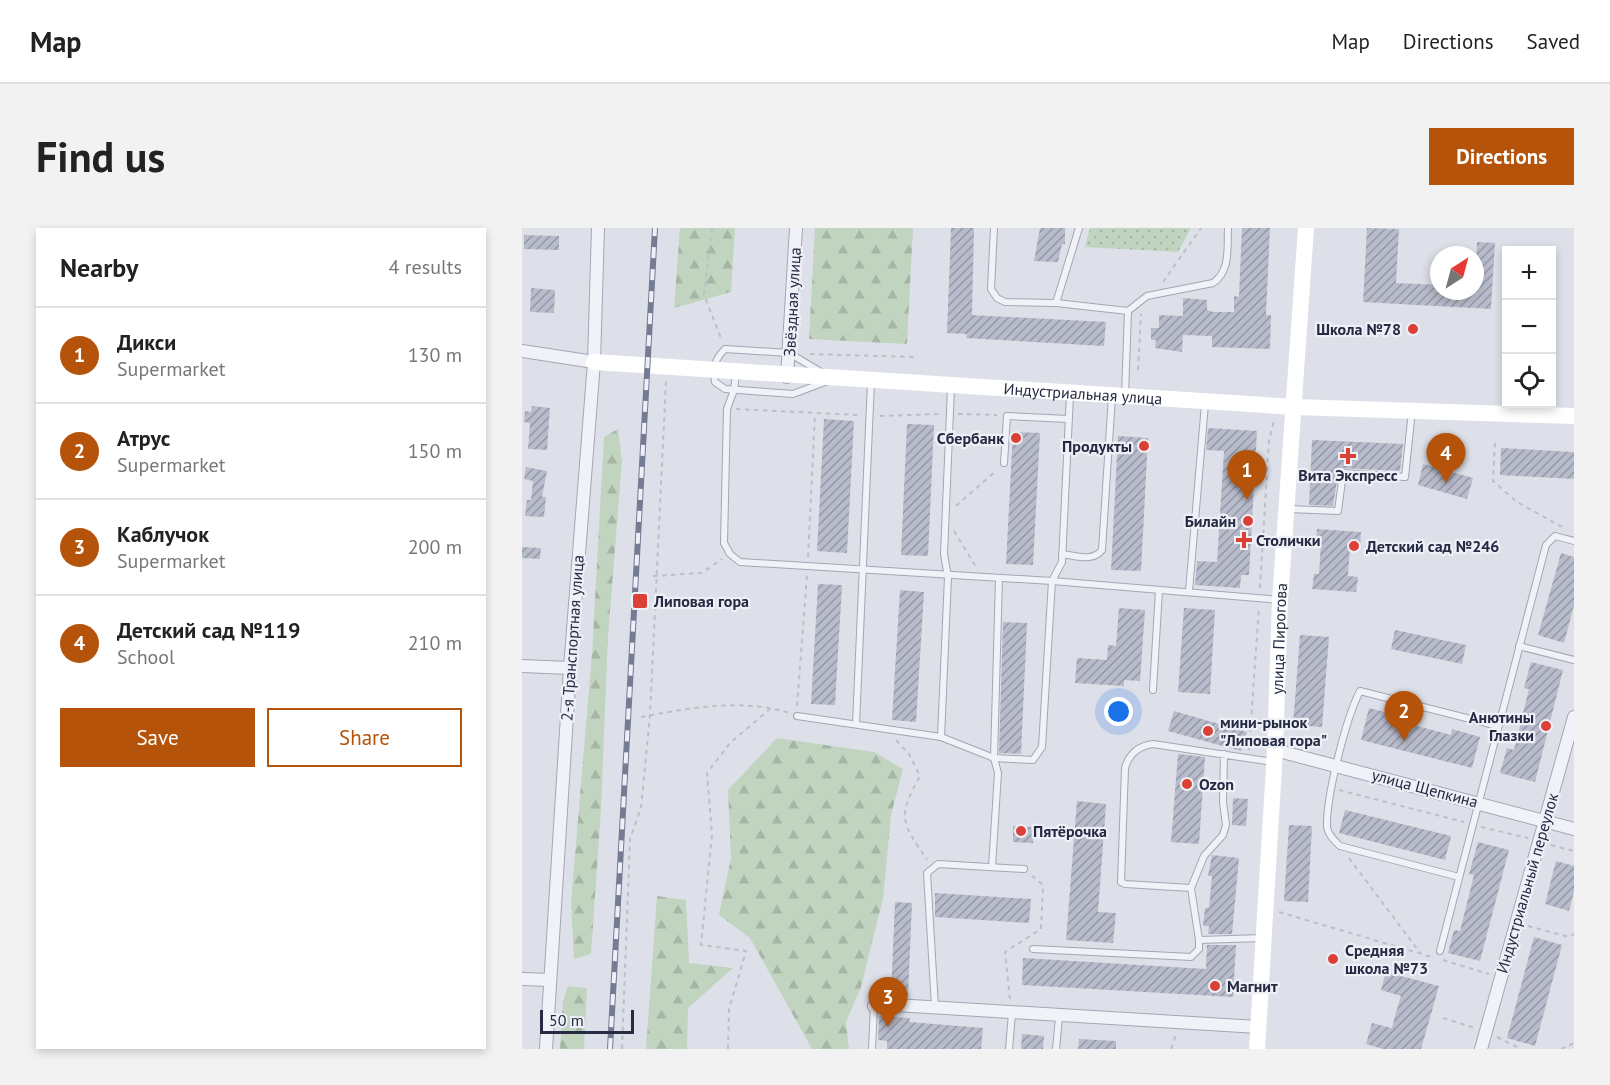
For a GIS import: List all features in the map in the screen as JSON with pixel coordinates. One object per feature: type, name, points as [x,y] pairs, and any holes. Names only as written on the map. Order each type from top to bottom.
[{"type":"street","name":"2-я Транспортная улица","points":[[546,1049],[570,668],[594,362],[598,228]]},
{"type":"street","name":"Звёздная улица","points":[[788,376],[796,228]]},
{"type":"street","name":"улица Пирогова","points":[[1257,1049],[1275,756],[1280,600],[1306,228]]},
{"type":"street","points":[[522,351],[594,362]]},
{"type":"street","name":"Индустриальная улица","points":[[594,362],[713,372],[735,382],[788,376],[1294,407],[1574,416]]},
{"type":"street","points":[[522,666],[570,668]]},
{"type":"street","name":"Индустриальный переулок","points":[[1481,1049],[1574,717]]},
{"type":"street","name":"улица Щепкина","points":[[1275,756],[1336,765],[1574,829]]},
{"type":"street","points":[[522,979],[550,980]]},
{"type":"street","points":[[874,1006],[1258,1027]]},
{"type":"lane","points":[[994,228],[992,289],[997,298],[1005,302],[1056,303],[1128,311],[1147,296],[1213,283],[1221,278],[1226,269],[1228,228]]},
{"type":"lane","points":[[1056,303],[1079,228]]},
{"type":"lane","points":[[1062,554],[1092,557],[1098,556],[1102,550],[1128,311]]},
{"type":"lane","points":[[713,372],[717,356],[725,349],[789,353],[833,379]]},
{"type":"lane","points":[[833,379],[793,394],[735,382],[727,409],[724,543],[730,554],[740,562],[948,577],[1052,581],[1280,600]]},
{"type":"lane","points":[[856,724],[871,382]]},
{"type":"lane","points":[[941,737],[948,577],[944,554],[951,387]]},
{"type":"lane","points":[[797,716],[941,737],[994,758],[1033,760],[1042,747],[1052,581],[1062,562],[1071,394]]},
{"type":"lane","points":[[1189,591],[1205,402]]},
{"type":"lane","points":[[1287,509],[1338,511],[1343,472],[1405,477],[1412,411]]},
{"type":"lane","points":[[1004,463],[1007,416],[1068,419]]},
{"type":"lane","points":[[1440,951],[1546,544],[1555,536],[1574,541]]},
{"type":"lane","points":[[992,867],[998,773],[994,758],[999,578]]},
{"type":"lane","points":[[1152,690],[1159,590]]},
{"type":"lane","points":[[1519,646],[1574,660]]},
{"type":"lane","points":[[1459,877],[1340,846],[1327,829],[1336,765],[1360,691],[1498,726]]},
{"type":"lane","points":[[1191,888],[1125,885],[1121,882],[1125,768],[1130,755],[1145,745],[1224,754],[1275,756]]},
{"type":"lane","points":[[1033,949],[1191,957],[1199,949],[1191,888],[1204,856],[1223,835],[1226,825],[1223,802],[1224,754]]},
{"type":"lane","points":[[935,1008],[927,873],[931,867],[938,864],[1024,869]]},
{"type":"lane","points":[[1199,940],[1264,938]]},
{"type":"lane","points":[[872,1049],[874,1006]]},
{"type":"lane","points":[[1009,1049],[1012,1013]]},
{"type":"lane","points":[[1056,1049],[1059,1017]]},
{"type":"path","points":[[712,228],[704,295],[725,349]]},
{"type":"path","points":[[789,353],[914,357]]},
{"type":"path","points":[[622,1049],[630,839],[641,808],[650,715],[667,368]]},
{"type":"path","points":[[1249,756],[1269,440],[1275,416]]},
{"type":"path","points":[[1495,443],[1493,481],[1517,502],[1564,528]]},
{"type":"path","points":[[982,577],[945,516],[1004,463]]},
{"type":"path","points":[[653,576],[702,573],[730,554]]},
{"type":"path","points":[[641,717],[687,708],[771,708],[797,716]]},
{"type":"path","points":[[728,1049],[729,1009],[746,951],[702,945],[712,834],[707,773],[730,743],[771,708]]},
{"type":"path","points":[[886,728],[909,754],[920,776],[908,798],[903,815],[908,832],[931,867]]},
{"type":"path","points":[[1333,789],[1574,851]]},
{"type":"path","points":[[1340,846],[1421,954]]},
{"type":"path","points":[[1012,1013],[1005,952],[1041,929],[1043,885],[1024,869]]},
{"type":"path","points":[[1266,908],[1500,977]]},
{"type":"path","points":[[1516,923],[1569,937],[1574,934]]},
{"type":"path","points":[[1443,1018],[1485,1032],[1521,1049]]},
{"type":"path","points":[[1171,1049],[1181,1023]]},
{"type":"path","points":[[1562,1049],[1574,1043]]},
{"type":"green space","points":[[680,228],[735,228],[731,292],[674,308]]},
{"type":"green space","points":[[815,228],[913,228],[907,344],[809,339]]},
{"type":"green space","points":[[1090,228],[1191,228],[1178,252],[1085,247]]},
{"type":"green space","points":[[618,429],[622,461],[608,636],[601,809],[591,954],[574,959],[571,902],[592,654],[604,437]]},
{"type":"green space","points":[[777,738],[874,752],[903,769],[891,815],[883,898],[861,987],[846,1022],[849,1049],[812,1049],[750,938],[719,915],[731,858],[728,790]]},
{"type":"green space","points":[[657,896],[686,900],[689,963],[733,968],[688,1008],[687,1049],[646,1049]]},
{"type":"green space","points":[[568,986],[587,988],[584,1049],[560,1049],[563,1001]]},
{"type":"building","points":[[951,228],[974,228],[972,315],[1106,322],[1104,346],[966,338],[967,334],[947,333]]},
{"type":"building","points":[[1040,228],[1065,228],[1065,244],[1062,244],[1058,262],[1034,261]]},
{"type":"building","points":[[1242,228],[1270,228],[1266,315],[1271,315],[1270,349],[1212,347],[1212,336],[1183,335],[1182,352],[1155,348],[1156,340],[1151,340],[1151,328],[1159,328],[1159,315],[1183,316],[1183,298],[1207,300],[1207,310],[1213,312],[1234,312],[1234,296],[1239,297]]},
{"type":"building","points":[[1367,228],[1399,229],[1396,283],[1430,285],[1430,300],[1484,300],[1484,246],[1477,246],[1477,242],[1495,243],[1491,309],[1363,302]]},
{"type":"building","points":[[524,235],[559,236],[559,250],[524,249]]},
{"type":"building","points":[[531,288],[555,290],[554,313],[530,312]]},
{"type":"building","points":[[532,406],[550,408],[547,450],[528,449],[530,423],[524,422],[525,411],[531,412]]},
{"type":"building","points":[[824,419],[854,421],[847,553],[817,551]]},
{"type":"building","points":[[907,424],[934,425],[928,556],[901,555]]},
{"type":"building","points":[[1208,428],[1257,431],[1249,575],[1241,575],[1240,588],[1195,585],[1197,561],[1217,562],[1224,451],[1206,450]]},
{"type":"building","points":[[1013,432],[1040,433],[1033,565],[1006,564]]},
{"type":"building","points":[[1118,436],[1148,438],[1141,571],[1111,570]]},
{"type":"building","points":[[1312,440],[1403,444],[1400,471],[1339,468],[1333,506],[1309,505]]},
{"type":"building","points":[[1501,448],[1574,452],[1574,479],[1500,475]]},
{"type":"building","points":[[1423,464],[1473,478],[1467,499],[1418,485]]},
{"type":"building","points":[[526,467],[547,471],[542,497],[546,497],[544,517],[525,516],[527,500],[531,500],[533,481],[524,479]]},
{"type":"building","points":[[1317,529],[1361,532],[1360,547],[1350,546],[1348,576],[1358,577],[1356,592],[1312,589],[1314,574],[1319,574],[1321,543],[1316,543]]},
{"type":"building","points":[[522,547],[541,548],[540,559],[522,558]]},
{"type":"building","points":[[1561,553],[1574,557],[1574,605],[1564,643],[1538,635]]},
{"type":"building","points":[[818,584],[842,585],[835,705],[811,704]]},
{"type":"building","points":[[900,590],[924,592],[916,722],[892,720]]},
{"type":"building","points":[[1119,608],[1145,610],[1140,681],[1124,680],[1124,686],[1075,683],[1077,658],[1107,660],[1108,645],[1116,646]]},
{"type":"building","points":[[1184,608],[1215,610],[1210,694],[1178,692]]},
{"type":"building","points":[[1003,622],[1027,623],[1021,754],[999,753]]},
{"type":"building","points":[[1395,630],[1466,645],[1462,664],[1391,649]]},
{"type":"building","points":[[1300,635],[1329,637],[1322,727],[1293,725]]},
{"type":"building","points":[[1531,662],[1563,670],[1535,782],[1500,773],[1507,748],[1514,750],[1529,689],[1524,688]]},
{"type":"building","points":[[1369,708],[1396,715],[1395,720],[1451,735],[1452,729],[1480,737],[1472,768],[1361,740]]},
{"type":"building","name":"мини-рынок \"Липовая гора\"","points":[[1174,711],[1247,732],[1241,751],[1168,731]]},
{"type":"building","points":[[1178,754],[1205,757],[1199,844],[1171,842]]},
{"type":"building","points":[[1233,798],[1248,799],[1246,826],[1232,825]]},
{"type":"building","points":[[1077,801],[1106,804],[1098,912],[1116,913],[1113,943],[1066,940]]},
{"type":"building","points":[[1345,810],[1451,836],[1445,860],[1339,833]]},
{"type":"building","points":[[1289,825],[1312,826],[1308,902],[1284,901]]},
{"type":"building","points":[[1013,826],[1033,827],[1033,843],[1013,842]]},
{"type":"building","points":[[1478,842],[1509,850],[1480,961],[1448,953],[1454,930],[1460,931],[1474,875],[1469,874]]},
{"type":"building","points":[[1212,855],[1239,858],[1232,934],[1208,934],[1209,926],[1203,926],[1205,908],[1209,908],[1212,876],[1208,876]]},
{"type":"building","points":[[1556,861],[1574,866],[1574,891],[1569,911],[1545,904]]},
{"type":"building","points":[[935,893],[1031,899],[1029,923],[935,917]]},
{"type":"building","points":[[895,902],[912,903],[908,996],[891,995]]},
{"type":"building","points":[[1534,937],[1562,945],[1535,1046],[1507,1038]]},
{"type":"building","points":[[1207,945],[1236,945],[1233,997],[1022,985],[1023,958],[1206,969]]},
{"type":"building","name":"Средняя школа №73","points":[[1386,972],[1439,986],[1421,1049],[1383,1049],[1366,1044],[1372,1023],[1392,1028],[1401,996],[1381,990]]},
{"type":"building","points":[[879,1016],[910,1018],[909,1022],[983,1028],[981,1049],[887,1049],[887,1041],[878,1040]]},
{"type":"building","points":[[1022,1034],[1044,1036],[1043,1049],[1021,1049]]},
{"type":"building","points":[[1079,1039],[1116,1041],[1116,1049],[1078,1049]]},
{"type":"railway","points":[[610,1049],[655,228]]},
{"type":"place","name":"Школа №78","points":[[1413,329]]},
{"type":"place","name":"Сбербанк","points":[[1016,438]]},
{"type":"place","name":"Продукты","points":[[1144,446]]},
{"type":"place","name":"Вита Экспресс","points":[[1348,456]]},
{"type":"place","name":"Детский сад №119","points":[[1446,483]]},
{"type":"place","name":"Дикси","points":[[1247,500]]},
{"type":"place","name":"Билайн","points":[[1248,521]]},
{"type":"place","name":"Столички","points":[[1244,540]]},
{"type":"place","name":"Детский сад №246","points":[[1354,546]]},
{"type":"place","name":"Липовая гора","points":[[640,601]]},
{"type":"place","name":"Анютины Глазки","points":[[1546,726]]},
{"type":"place","name":"мини-рынок \"Липовая гора\"","points":[[1208,731]]},
{"type":"place","name":"Атрус","points":[[1404,741]]},
{"type":"place","name":"Ozon","points":[[1187,784]]},
{"type":"place","name":"Пятёрочка","points":[[1021,831]]},
{"type":"place","name":"Средняя школа №73","points":[[1333,959]]},
{"type":"place","name":"Магнит","points":[[1215,986]]},
{"type":"place","name":"Каблучок","points":[[888,1027]]}]
